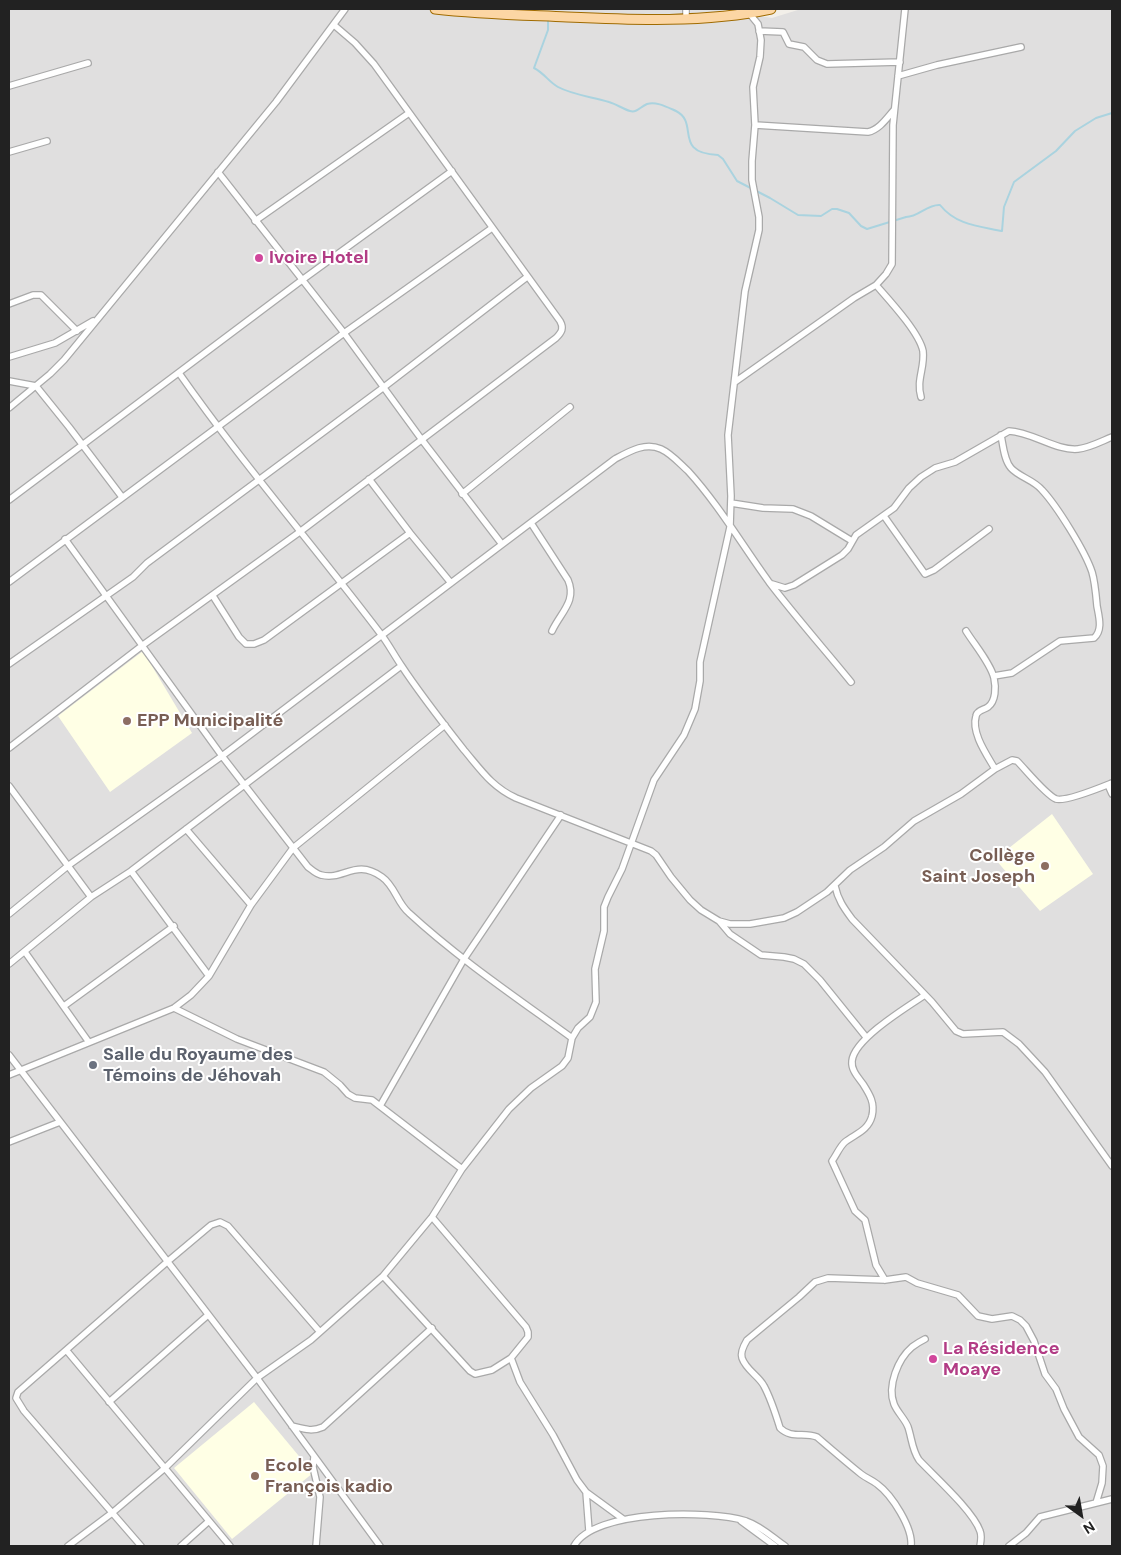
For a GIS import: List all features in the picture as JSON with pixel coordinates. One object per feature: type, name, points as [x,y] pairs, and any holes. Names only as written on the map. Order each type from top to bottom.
[{"type":"main road","points":[[434,9],[581,18],[662,20],[686,13],[750,13],[771,9]]},
{"type":"street","points":[[9,408],[64,360],[276,102],[345,9]]},
{"type":"street","points":[[735,382],[876,285],[892,264],[894,110],[906,9]]},
{"type":"street","points":[[68,1546],[112,1513],[164,1468],[257,1378],[320,1332],[383,1276],[432,1218],[462,1168],[520,1098],[562,1066],[568,1058],[572,1038],[578,1028],[590,1017],[596,1002],[594,975],[604,930],[604,907],[632,843],[654,780],[684,735],[695,709],[700,681],[700,662],[730,527],[731,503],[728,435],[745,291],[759,230],[759,217],[752,180],[755,125],[753,87],[761,50],[756,20],[750,13]]},
{"type":"street","points":[[9,748],[143,645],[213,596],[422,440],[556,338],[562,331],[560,321],[369,58],[355,43],[334,26]]},
{"type":"street","points":[[759,31],[783,32],[788,42],[804,47],[816,60],[828,64],[900,62]]},
{"type":"street","points":[[898,76],[1021,46]]},
{"type":"street","points":[[9,86],[88,63]]},
{"type":"street","points":[[755,125],[868,132],[878,128],[894,110]]},
{"type":"street","points":[[255,221],[408,113]]},
{"type":"street","points":[[9,152],[47,141]]},
{"type":"street","points":[[9,500],[302,280],[452,171]]},
{"type":"street","points":[[218,172],[344,333],[462,494],[501,543]]},
{"type":"street","points":[[9,582],[216,426],[492,228]]},
{"type":"street","points":[[9,664],[132,577],[147,563],[384,387],[527,277]]},
{"type":"street","points":[[876,285],[896,307],[920,342],[923,352],[923,364],[918,387],[922,397]]},
{"type":"street","points":[[9,304],[33,295],[41,295],[77,331]]},
{"type":"street","points":[[9,357],[55,342],[97,319]]},
{"type":"street","points":[[179,374],[216,426],[382,635],[401,666],[445,726],[489,780],[502,791],[651,851],[690,900],[701,910],[719,921],[730,924],[750,924],[784,918],[797,912],[835,886],[850,870],[884,847],[914,821],[961,794],[995,769],[1012,760],[1017,761],[1057,800],[1083,795],[1110,784],[1112,794]]},
{"type":"street","points":[[9,381],[36,386],[122,497]]},
{"type":"street","points":[[462,494],[570,407]]},
{"type":"street","points":[[770,583],[785,588],[794,585],[842,555],[856,535],[894,508],[909,488],[921,477],[935,468],[955,462],[1009,431],[1078,449],[1112,437]]},
{"type":"street","points":[[994,676],[1012,673],[1060,641],[1094,638],[1100,630],[1092,572],[1081,549],[1048,496],[1040,487],[1011,468],[1001,435]]},
{"type":"street","points":[[9,914],[69,865],[222,756],[501,543],[531,523],[615,459],[632,450],[647,446],[661,449],[672,456],[703,488],[770,583],[851,682]]},
{"type":"street","points":[[369,479],[451,583]]},
{"type":"street","points":[[731,503],[763,508],[793,509],[811,516],[852,541]]},
{"type":"street","points":[[884,516],[925,574],[934,570],[989,529]]},
{"type":"street","points":[[531,523],[568,580],[571,588],[569,602],[552,631]]},
{"type":"street","points":[[213,596],[246,644],[254,644],[264,640],[410,533]]},
{"type":"street","points":[[65,539],[222,756],[308,867],[318,875],[331,877],[356,869],[370,870],[384,878],[393,888],[406,912],[464,959],[572,1038]]},
{"type":"street","points":[[966,631],[994,676],[994,699],[988,707],[976,714],[975,717],[980,744],[995,769]]},
{"type":"street","points":[[9,964],[91,897],[131,871],[401,666]]},
{"type":"street","points":[[9,1075],[174,1008],[191,995],[209,976],[251,905],[293,848],[445,726]]},
{"type":"street","points":[[9,786],[91,897]]},
{"type":"street","points":[[380,1106],[464,959],[561,815]]},
{"type":"street","points":[[186,829],[251,905]]},
{"type":"street","points":[[131,871],[174,926],[209,976]]},
{"type":"street","points":[[835,886],[841,905],[852,919],[925,995],[956,1031],[963,1034],[1003,1032],[1019,1044],[1045,1072],[1112,1166]]},
{"type":"street","points":[[719,921],[730,934],[761,956],[784,957],[804,964],[820,980],[866,1037]]},
{"type":"street","points":[[64,1006],[174,926]]},
{"type":"street","points":[[25,952],[88,1042]]},
{"type":"street","points":[[885,1280],[876,1265],[864,1220],[855,1211],[832,1161],[843,1143],[864,1131],[874,1109],[871,1098],[853,1068],[852,1060],[855,1052],[866,1037],[925,995]]},
{"type":"street","points":[[174,1008],[236,1040],[324,1072],[340,1084],[348,1094],[355,1098],[372,1100],[462,1168]]},
{"type":"street","points":[[9,1055],[257,1378],[380,1546]]},
{"type":"street","points":[[9,1142],[60,1122]]},
{"type":"street","points":[[383,1276],[470,1371],[475,1374],[492,1370],[511,1358],[528,1336],[526,1327],[432,1218]]},
{"type":"street","points":[[141,1546],[24,1411],[16,1398],[18,1392],[167,1262],[211,1225],[220,1222],[228,1226],[320,1332]]},
{"type":"street","points":[[911,1546],[907,1524],[891,1499],[882,1489],[862,1476],[817,1437],[809,1434],[795,1436],[780,1428],[765,1388],[759,1378],[746,1366],[741,1357],[742,1348],[747,1340],[815,1282],[828,1278],[885,1280],[906,1277],[917,1283],[958,1295],[978,1316],[992,1320],[1012,1316],[1020,1320],[1026,1326],[1034,1341],[1045,1374],[1056,1389],[1064,1410],[1079,1437],[1099,1455],[1103,1466],[1102,1483],[1096,1503]]},
{"type":"street","points":[[109,1402],[208,1315]]},
{"type":"street","points":[[292,1426],[306,1430],[316,1430],[323,1427],[432,1328]]},
{"type":"street","points":[[925,1338],[912,1348],[897,1368],[892,1395],[894,1405],[908,1427],[919,1460],[973,1518],[981,1537],[980,1546]]},
{"type":"street","points":[[67,1351],[230,1546]]},
{"type":"street","points":[[511,1358],[520,1382],[553,1435],[576,1480],[586,1492],[623,1519]]},
{"type":"street","points":[[314,1458],[313,1467],[320,1496],[316,1546]]},
{"type":"street","points":[[586,1492],[589,1531]]},
{"type":"street","points":[[1009,1546],[1026,1533],[1040,1517],[1112,1499]]},
{"type":"street","points":[[574,1546],[581,1536],[589,1531],[623,1519],[675,1514],[737,1518],[756,1525],[785,1546]]},
{"type":"street","points":[[737,1518],[775,1546]]},
{"type":"street","points":[[181,1546],[209,1521]]},
{"type":"shaded area","points":[[9,9],[714,9],[772,18],[801,9],[1112,9],[1112,1546],[9,1546]]},
{"type":"shaded area","points":[[143,651],[192,733],[110,792],[58,716]]},
{"type":"shaded area","name":"Collège Saint Joseph","points":[[1052,814],[1093,874],[1040,911],[995,859]]},
{"type":"shaded area","points":[[254,1402],[313,1473],[232,1539],[174,1468]]},
{"type":"waterway","points":[[548,20],[548,30],[534,68],[555,85],[564,90],[609,102],[630,111],[635,111],[647,104],[654,103],[676,111],[683,116],[691,143],[695,149],[704,153],[718,155],[723,159],[737,181],[798,215],[821,216],[832,209],[837,209],[849,213],[861,226],[867,229],[915,215],[931,206],[940,205],[946,212],[960,221],[1002,231],[1004,207],[1014,182],[1056,151],[1075,131],[1096,118],[1112,113]]},
{"type":"place","name":"Ivoire Hotel","points":[[259,258]]},
{"type":"place","name":"EPP Municipalité","points":[[127,721]]},
{"type":"place","name":"Collège Saint Joseph","points":[[1045,866]]},
{"type":"place","name":"Salle du Royaume des Témoins de Jéhovah","points":[[93,1065]]},
{"type":"place","name":"La Résidence Moaye","points":[[933,1359]]},
{"type":"place","name":"Ecole François kadio","points":[[255,1476]]}]
